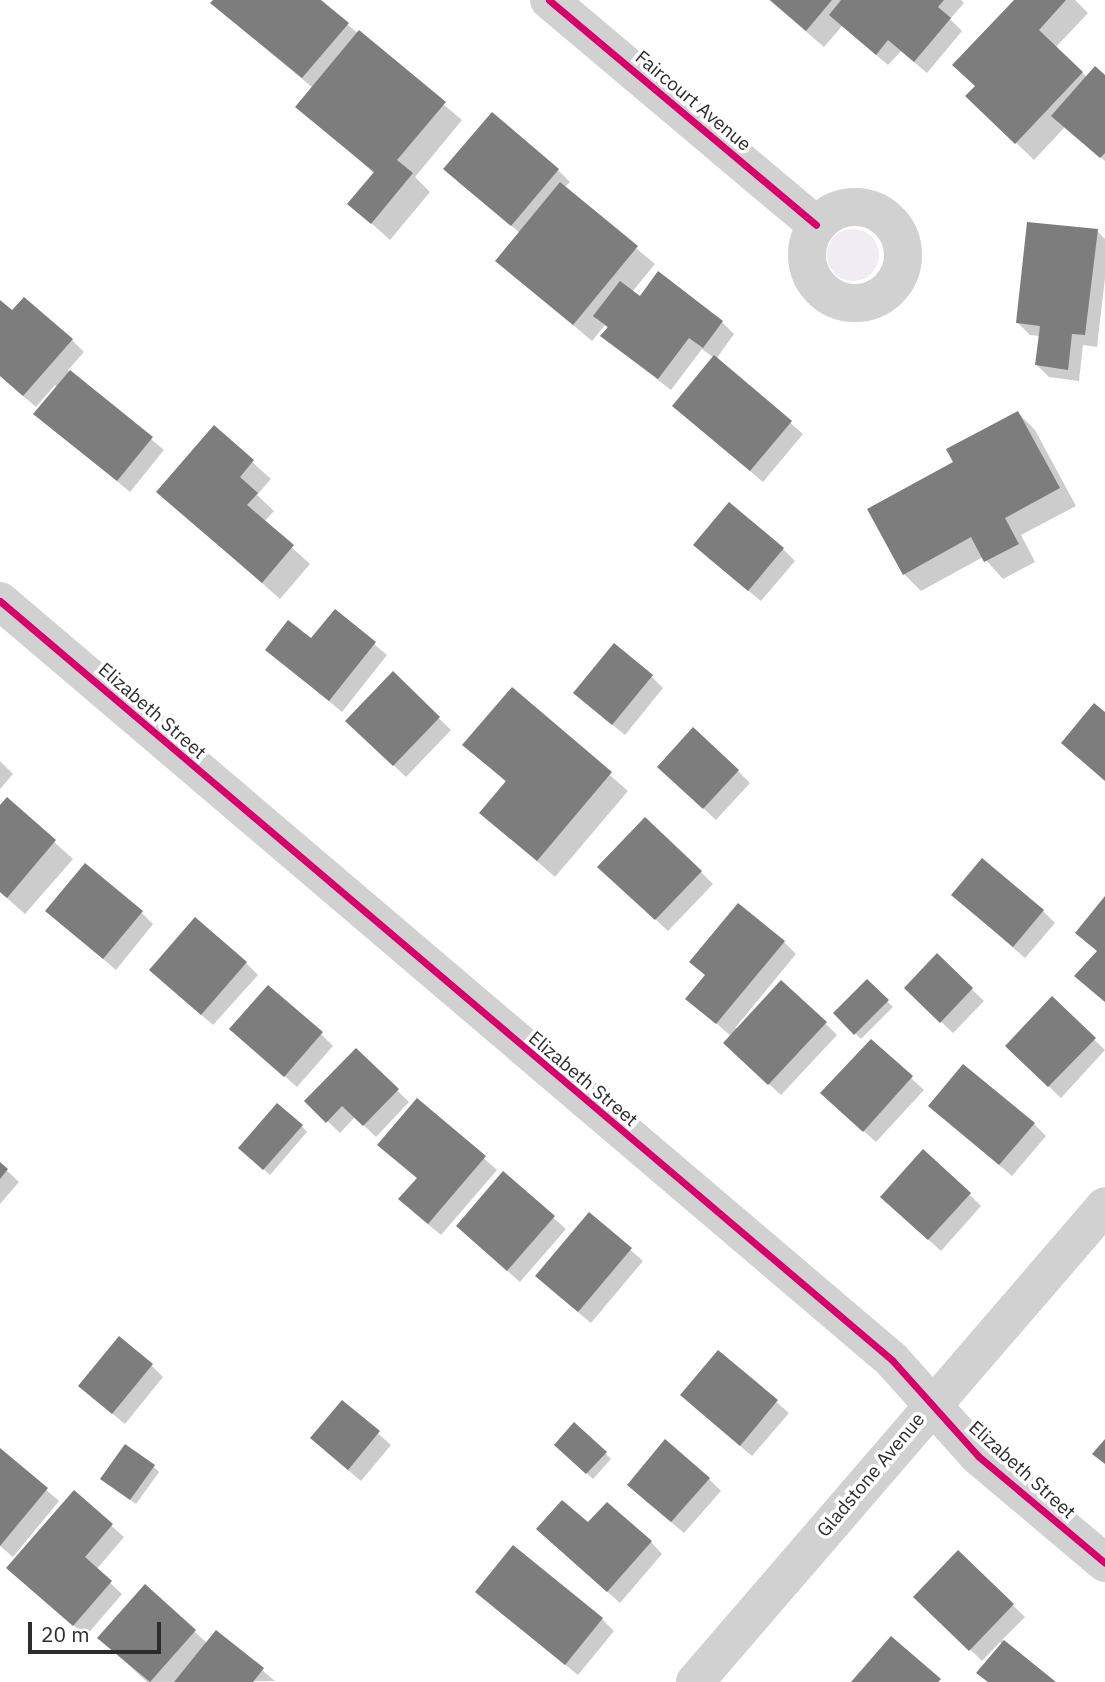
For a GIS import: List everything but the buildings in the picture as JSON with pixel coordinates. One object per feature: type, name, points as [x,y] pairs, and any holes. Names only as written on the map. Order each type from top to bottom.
[{"type":"street","name":"Faircourt Avenue","points":[[549,0],[816,225]]},
{"type":"street","name":"Elizabeth Street","points":[[0,601],[892,1360],[978,1456],[1105,1563]]},
{"type":"street","name":"Gladstone Avenue","points":[[695,1682],[931,1404],[1105,1206]]},
{"type":"shaded area","points":[[853,229],[872,236],[879,255],[872,274],[853,281],[834,274],[827,255],[834,236]]},
{"type":"cycle path","points":[[549,0],[816,225]]},
{"type":"cycle path","points":[[0,601],[892,1360],[978,1456],[1105,1563]]}]
